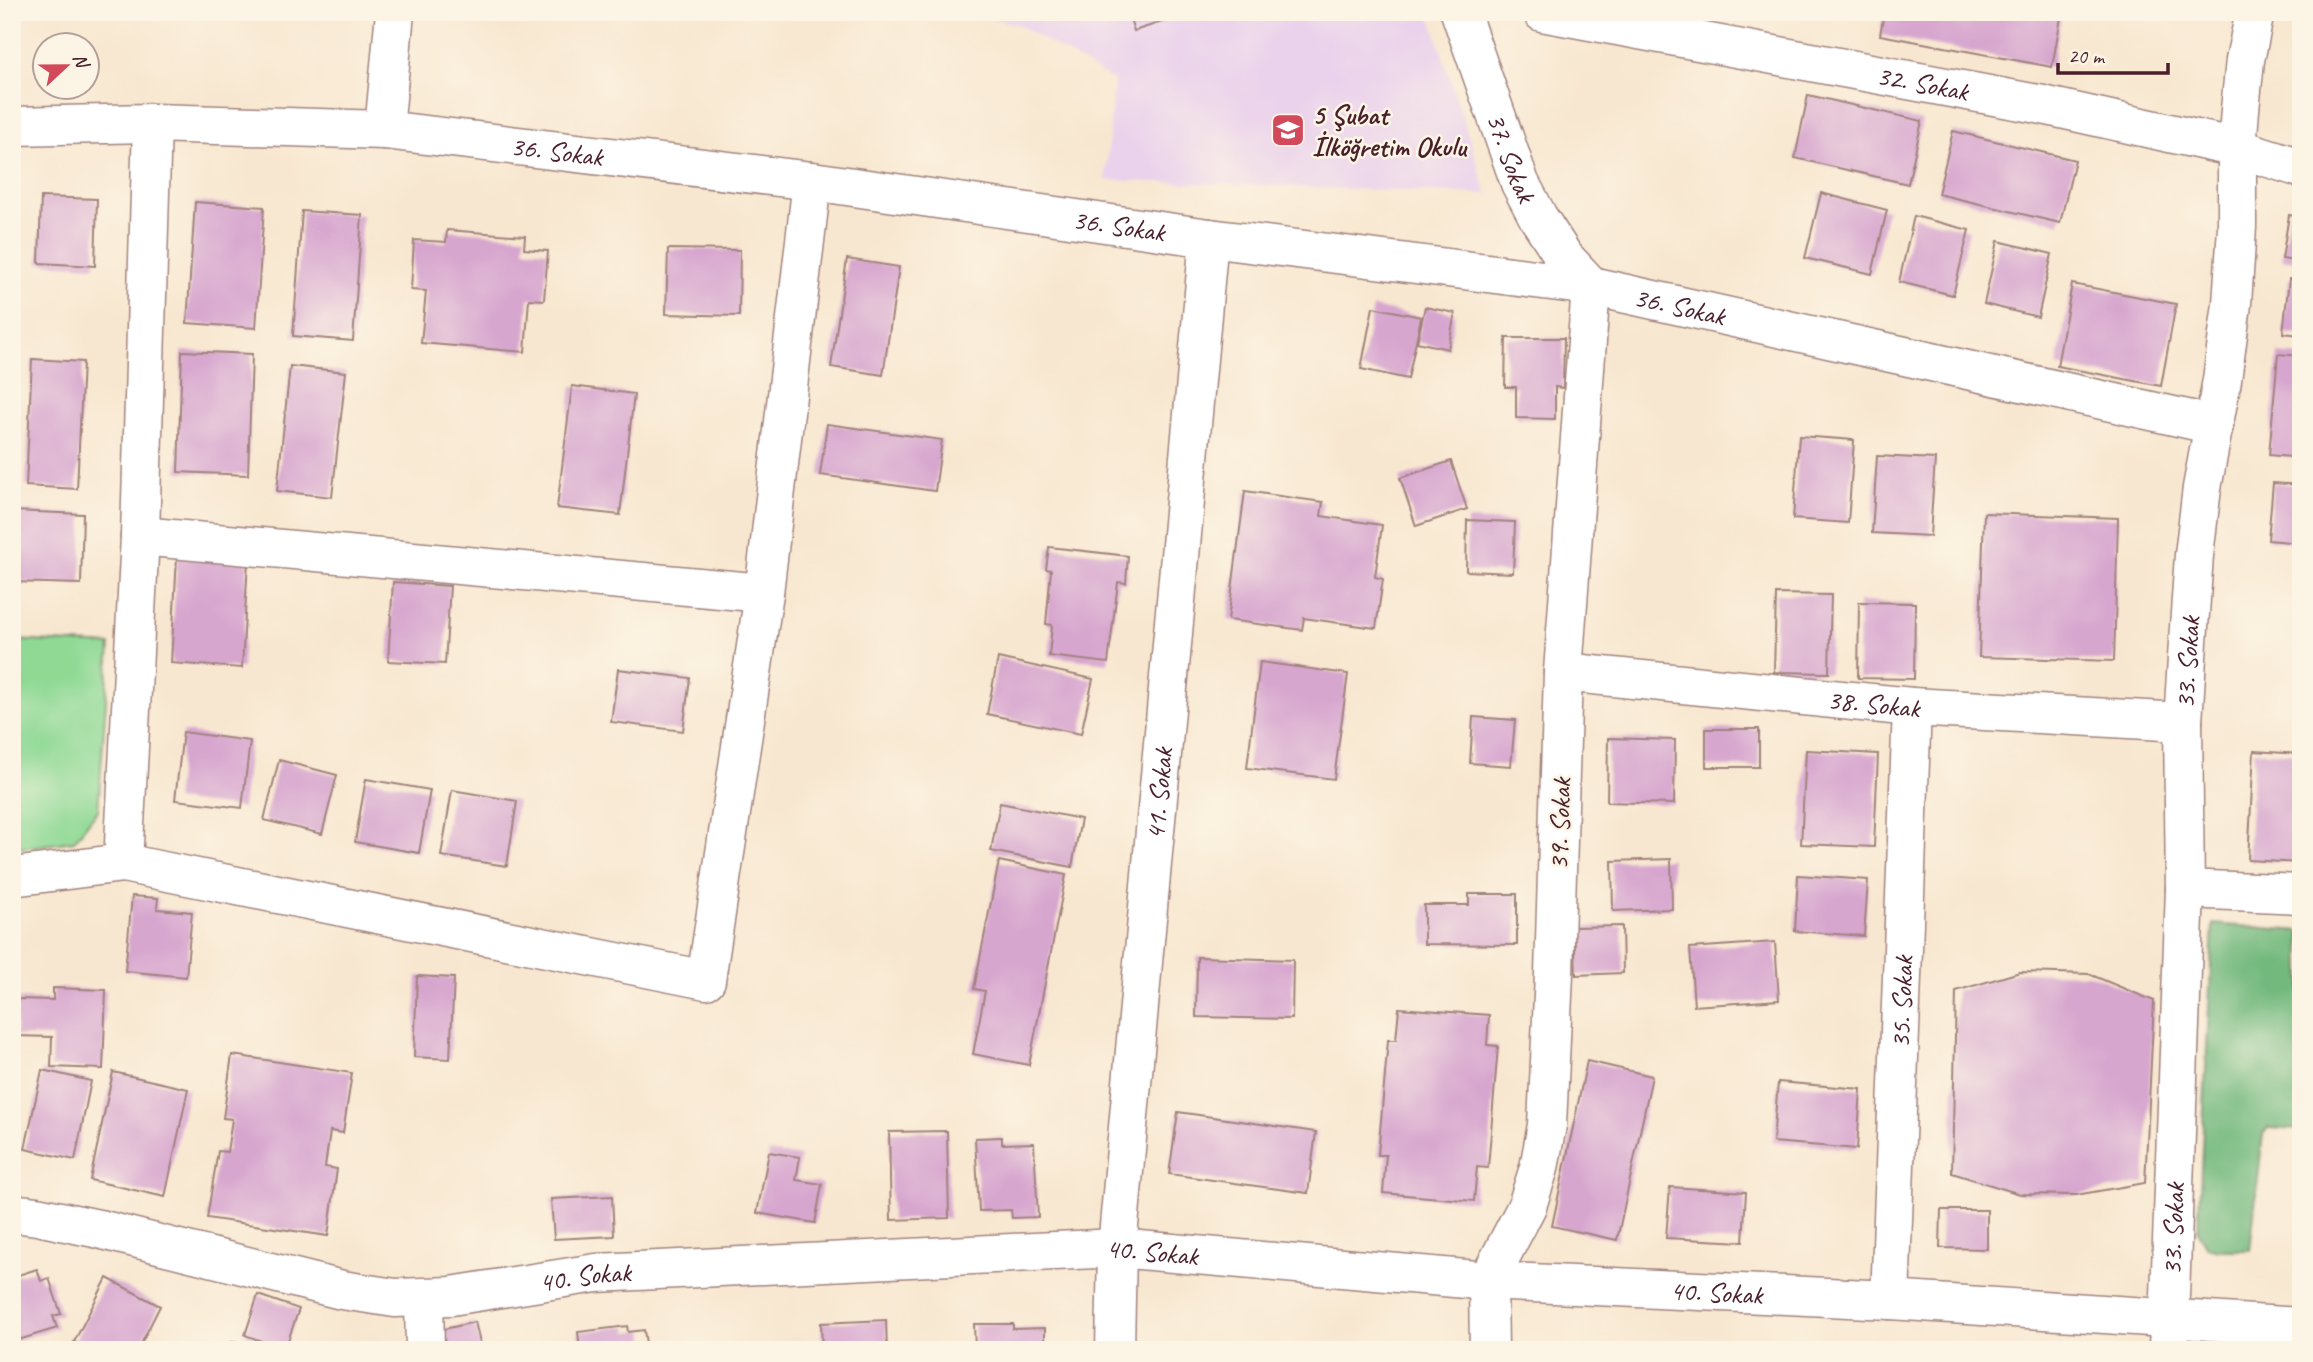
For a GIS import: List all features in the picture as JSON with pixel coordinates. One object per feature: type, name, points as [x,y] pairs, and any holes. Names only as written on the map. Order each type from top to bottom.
[{"type":"street","points":[[384,130],[395,12]]},
{"type":"street","name":"37. Sokak","points":[[1460,12],[1520,183],[1564,257],[1591,286]]},
{"type":"street","name":"32. Sokak","points":[[1542,12],[2043,104],[2237,148],[2301,168]]},
{"type":"street","name":"33. Sokak","points":[[2169,1334],[2185,889],[2183,722],[2194,555],[2232,303],[2237,227],[2237,148],[2245,60],[2256,12]]},
{"type":"street","points":[[123,863],[140,536],[152,123]]},
{"type":"street","name":"36. Sokak","points":[[12,125],[152,123],[384,130],[811,181],[1209,237],[1591,286],[2214,425]]},
{"type":"street","points":[[12,877],[123,863],[706,980],[764,593],[811,181]]},
{"type":"street","name":"41. Sokak","points":[[1115,1350],[1117,1248],[1209,237]]},
{"type":"street","name":"39. Sokak","points":[[1489,1350],[1488,1281],[1527,1206],[1539,1168],[1547,1125],[1563,672],[1591,286]]},
{"type":"street","points":[[140,536],[764,593]]},
{"type":"street","name":"38. Sokak","points":[[1563,672],[1912,707],[2183,722]]},
{"type":"street","name":"35. Sokak","points":[[1890,1300],[1912,707]]},
{"type":"street","points":[[2185,889],[2301,894]]},
{"type":"street","name":"40. Sokak","points":[[12,1213],[99,1229],[342,1290],[395,1298],[424,1299],[596,1273],[1117,1248],[1488,1281],[1890,1300],[2169,1334],[2301,1327]]},
{"type":"street","points":[[424,1299],[425,1350]]},
{"type":"shaded area","name":"5 Şubat İlköğretim Okulu","points":[[965,12],[1429,12],[1487,194],[1105,180],[1114,81],[1019,25]]},
{"type":"green space","points":[[12,640],[110,645],[98,810],[74,841],[12,849]]},
{"type":"green space","points":[[2213,924],[2301,931],[2301,1130],[2268,1128],[2263,1134],[2250,1250],[2218,1250],[2207,1247],[2198,1232]]},
{"type":"building","points":[[1128,12],[1190,12],[1190,13],[1134,31]]},
{"type":"building","points":[[1884,12],[2062,12],[2052,67],[1880,35]]},
{"type":"building","points":[[1808,95],[1922,121],[1908,184],[1795,158]]},
{"type":"building","points":[[1953,131],[2075,160],[2060,223],[1938,194]]},
{"type":"building","points":[[1821,193],[1887,210],[1872,274],[1805,258]]},
{"type":"building","points":[[41,197],[97,199],[95,266],[39,263]]},
{"type":"building","points":[[195,202],[264,207],[256,328],[187,323]]},
{"type":"building","points":[[302,211],[362,215],[353,341],[293,336]]},
{"type":"building","points":[[2289,215],[2301,217],[2301,262],[2282,259]]},
{"type":"building","points":[[1914,216],[1969,230],[1953,295],[1899,282]]},
{"type":"building","points":[[447,230],[525,236],[524,249],[548,251],[544,300],[529,299],[525,352],[421,343],[426,291],[411,290],[414,240],[446,242]]},
{"type":"building","points":[[1998,241],[2052,254],[2038,317],[1984,304]]},
{"type":"building","points":[[668,249],[740,250],[739,316],[666,314]]},
{"type":"building","points":[[847,259],[899,267],[883,375],[831,367]]},
{"type":"building","points":[[2289,279],[2301,280],[2301,335],[2283,333]]},
{"type":"building","points":[[2072,284],[2176,304],[2161,386],[2057,366]]},
{"type":"building","points":[[1373,307],[1421,317],[1408,379],[1361,369]]},
{"type":"building","points":[[1425,307],[1455,313],[1448,349],[1417,342]]},
{"type":"building","points":[[1506,338],[1564,338],[1563,388],[1555,387],[1555,419],[1516,418],[1516,387],[1505,387]]},
{"type":"building","points":[[182,351],[252,354],[248,475],[178,472]]},
{"type":"building","points":[[2278,354],[2301,356],[2301,458],[2269,455]]},
{"type":"building","points":[[32,359],[83,362],[77,489],[26,486]]},
{"type":"building","points":[[290,366],[346,372],[332,497],[277,491]]},
{"type":"building","points":[[572,386],[634,394],[620,515],[557,508]]},
{"type":"building","points":[[827,424],[942,440],[935,491],[820,475]]},
{"type":"building","points":[[1799,436],[1854,440],[1848,523],[1793,519]]},
{"type":"building","points":[[1877,456],[1935,459],[1930,536],[1872,533]]},
{"type":"building","points":[[1451,461],[1467,509],[1416,526],[1400,478]]},
{"type":"building","points":[[2273,483],[2301,485],[2301,543],[2268,540]]},
{"type":"building","points":[[1245,491],[1323,502],[1321,516],[1382,525],[1375,577],[1383,579],[1376,628],[1304,618],[1302,630],[1228,620]]},
{"type":"building","points":[[12,511],[83,514],[81,584],[12,582]]},
{"type":"building","points":[[1984,513],[2118,518],[2114,661],[1979,657]]},
{"type":"building","points":[[1467,520],[1515,522],[1513,573],[1466,571]]},
{"type":"building","points":[[1049,547],[1128,556],[1126,583],[1118,582],[1108,663],[1049,656],[1052,625],[1046,624],[1051,570],[1046,569]]},
{"type":"building","points":[[177,557],[248,561],[242,668],[171,663]]},
{"type":"building","points":[[393,582],[450,586],[445,664],[388,661]]},
{"type":"building","points":[[1776,594],[1831,595],[1829,673],[1774,672]]},
{"type":"building","points":[[1859,602],[1915,603],[1914,679],[1858,678]]},
{"type":"building","points":[[998,658],[1093,679],[1081,734],[987,714]]},
{"type":"building","points":[[1260,662],[1348,674],[1334,779],[1247,768]]},
{"type":"building","points":[[618,669],[690,678],[683,731],[611,722]]},
{"type":"building","points":[[1473,717],[1515,720],[1511,766],[1470,763]]},
{"type":"building","points":[[1706,729],[1759,729],[1759,767],[1706,767]]},
{"type":"building","points":[[183,732],[250,741],[242,808],[175,800]]},
{"type":"building","points":[[1608,738],[1675,740],[1674,804],[1607,802]]},
{"type":"building","points":[[1806,750],[1878,754],[1874,847],[1801,844]]},
{"type":"building","points":[[2254,751],[2301,754],[2301,863],[2248,860]]},
{"type":"building","points":[[279,760],[337,775],[322,834],[264,820]]},
{"type":"building","points":[[366,779],[430,790],[419,853],[355,842]]},
{"type":"building","points":[[452,790],[517,801],[507,866],[441,856]]},
{"type":"building","points":[[1000,803],[1081,819],[1072,867],[991,851]]},
{"type":"building","points":[[1671,859],[1672,909],[1613,911],[1612,861]]},
{"type":"building","points":[[999,861],[1066,875],[1029,1065],[973,1054],[985,991],[974,989]]},
{"type":"building","points":[[1798,875],[1868,880],[1864,936],[1795,931]]},
{"type":"building","points":[[1469,894],[1517,894],[1517,945],[1424,944],[1424,905],[1469,905]]},
{"type":"building","points":[[132,896],[158,898],[157,909],[192,912],[186,977],[125,971]]},
{"type":"building","points":[[1622,926],[1623,973],[1576,975],[1574,927]]},
{"type":"building","points":[[1775,942],[1779,1000],[1694,1006],[1690,948]]},
{"type":"building","points":[[1197,957],[1293,960],[1292,1019],[1196,1017]]},
{"type":"building","points":[[2020,972],[2089,974],[2154,1001],[2145,1183],[2076,1195],[2020,1194],[1952,1173],[1956,991]]},
{"type":"building","points":[[417,976],[454,978],[450,1059],[414,1057]]},
{"type":"building","points":[[53,988],[106,990],[103,1069],[51,1067],[52,1037],[16,1036],[17,999],[53,1000]]},
{"type":"building","points":[[1399,1008],[1489,1015],[1487,1045],[1498,1046],[1488,1168],[1477,1167],[1474,1201],[1383,1193],[1386,1155],[1378,1155],[1388,1040],[1396,1040]]},
{"type":"building","points":[[232,1055],[352,1073],[343,1133],[330,1131],[325,1167],[337,1169],[328,1236],[207,1218],[218,1151],[227,1152],[232,1119],[223,1118]]},
{"type":"building","points":[[1587,1061],[1652,1076],[1617,1240],[1552,1226]]},
{"type":"building","points":[[42,1070],[91,1081],[75,1160],[25,1149]]},
{"type":"building","points":[[113,1072],[188,1089],[165,1197],[90,1180]]},
{"type":"building","points":[[1778,1082],[1861,1089],[1857,1149],[1773,1142]]},
{"type":"building","points":[[1178,1112],[1316,1132],[1308,1193],[1169,1174]]},
{"type":"building","points":[[947,1131],[949,1218],[891,1220],[889,1132]]},
{"type":"building","points":[[1002,1137],[1002,1144],[1034,1143],[1038,1217],[1012,1218],[1011,1210],[979,1211],[975,1138]]},
{"type":"building","points":[[769,1152],[800,1157],[796,1180],[822,1184],[815,1223],[757,1213]]},
{"type":"building","points":[[1670,1187],[1746,1192],[1743,1242],[1666,1238]]},
{"type":"building","points":[[612,1196],[614,1236],[554,1239],[551,1199]]},
{"type":"building","points":[[1941,1210],[1987,1210],[1987,1249],[1940,1248]]},
{"type":"building","points":[[37,1269],[41,1281],[49,1278],[61,1314],[53,1316],[57,1328],[12,1342],[12,1277]]},
{"type":"building","points":[[107,1278],[160,1306],[138,1350],[90,1350],[74,1342]]},
{"type":"building","points":[[258,1295],[299,1309],[285,1349],[245,1335]]},
{"type":"building","points":[[886,1320],[887,1350],[822,1350],[821,1323]]},
{"type":"building","points":[[475,1322],[482,1350],[444,1350],[440,1330]]},
{"type":"building","points":[[974,1324],[1013,1324],[1013,1329],[1045,1328],[1045,1350],[975,1350]]},
{"type":"building","points":[[627,1326],[628,1332],[644,1330],[647,1350],[580,1350],[578,1332]]},
{"type":"building","points":[[231,1342],[272,1345],[272,1350],[230,1350]]},
{"type":"place","name":"5 Şubat İlköğretim Okulu","points":[[1288,130]]}]
